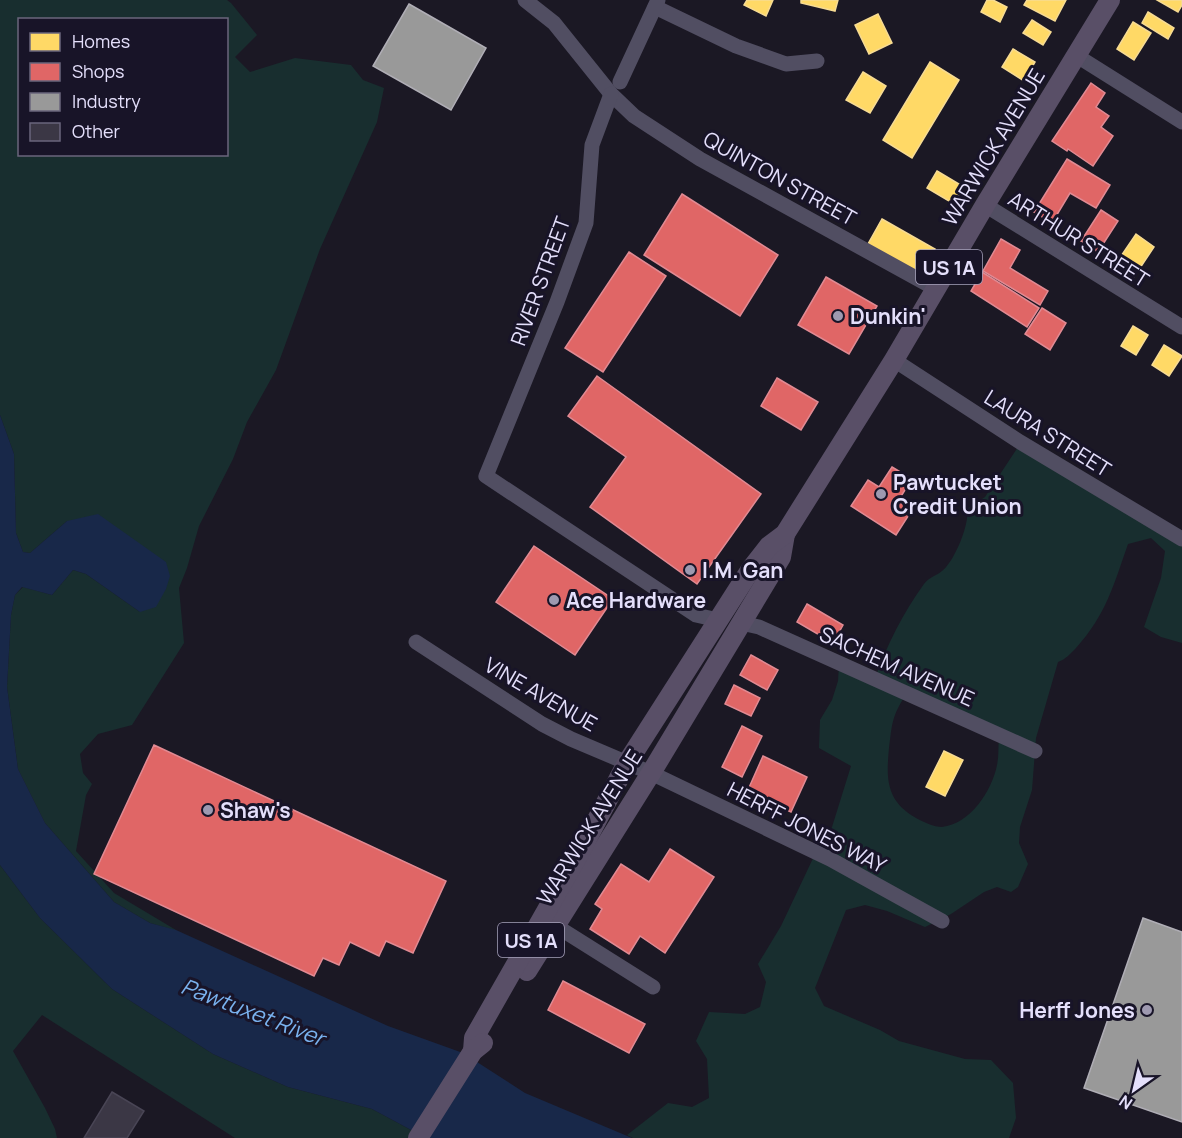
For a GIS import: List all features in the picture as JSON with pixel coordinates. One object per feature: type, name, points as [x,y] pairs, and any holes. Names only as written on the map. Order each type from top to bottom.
[{"type":"main road","name":"WARWICK AVENUE","points":[[472,1053],[483,1043],[593,862],[651,773],[781,557],[786,534],[894,360],[1110,0]]},
{"type":"main road","name":"WARWICK AVENUE","points":[[472,1053],[474,1038],[580,852],[627,763],[751,569],[769,546],[786,534]]},
{"type":"main road","points":[[418,1138],[472,1053]]},
{"type":"street","name":"QUINTON STREET","points":[[525,0],[555,23],[615,88],[634,116],[700,159],[936,289]]},
{"type":"street","name":"RIVER STREET","points":[[656,4],[615,88],[592,145],[586,223],[557,302],[486,476],[696,615],[718,620]]},
{"type":"street","points":[[656,4],[736,45],[786,64],[817,62]]},
{"type":"street","points":[[1077,56],[1182,122]]},
{"type":"street","name":"ARTHUR STREET","points":[[985,205],[1182,327]]},
{"type":"street","name":"LAURA STREET","points":[[894,360],[1020,442],[1182,539]]},
{"type":"street","name":"SACHEM AVENUE","points":[[741,623],[759,627],[1035,751]]},
{"type":"street","name":"VINE AVENUE","points":[[416,642],[542,724],[651,773]]},
{"type":"street","name":"HERFF JONES WAY","points":[[651,773],[830,859],[942,921]]},
{"type":"street","points":[[556,926],[653,987]]},
{"type":"green space","points":[[0,0],[227,0],[257,35],[235,57],[250,72],[295,58],[351,65],[363,80],[384,88],[377,122],[320,249],[276,370],[247,422],[233,459],[199,526],[179,588],[184,643],[132,725],[98,734],[80,754],[83,773],[92,784],[86,795],[76,851],[114,893],[176,930],[150,923],[114,902],[45,823],[18,769],[7,687],[11,615],[15,595],[23,587],[52,595],[73,570],[86,574],[140,612],[67,521],[30,553],[23,552],[16,533],[14,454],[0,415]]},
{"type":"green space","points":[[1024,438],[1182,532],[1182,643],[1161,637],[1144,627],[1161,578],[1165,551],[1151,538],[1128,544],[1108,599],[1095,623],[1076,648],[1058,662],[1036,738],[1032,790],[1020,827],[1019,843],[1028,864],[1018,887],[1011,892],[997,887],[984,892],[951,914],[925,927],[887,911],[865,905],[846,910],[815,988],[824,1006],[880,1030],[899,1041],[965,1059],[991,1060],[1013,1083],[1016,1118],[1009,1138],[633,1138],[627,1135],[668,1103],[692,1107],[709,1098],[707,1059],[696,1041],[709,1012],[745,1014],[760,1007],[766,982],[758,964],[781,926],[816,852],[832,827],[851,766],[819,748],[820,720],[832,700],[838,681],[839,665],[875,678],[896,630],[916,595],[930,578],[947,566],[956,551],[964,533],[967,509],[985,497]],"holes":[[[905,696],[999,738],[998,762],[990,785],[978,805],[962,820],[942,827],[932,825],[906,811],[893,797],[888,779],[889,748],[893,720]]]},
{"type":"green space","points":[[0,865],[40,918],[112,989],[213,1054],[288,1087],[372,1109],[426,1138],[235,1138],[42,1015],[13,1051],[45,1108],[57,1138],[0,1138]]},
{"type":"water","name":"Pawtuxet River","points":[[0,415],[14,454],[16,533],[23,552],[30,553],[67,521],[98,514],[166,562],[170,576],[156,607],[140,612],[86,574],[73,570],[52,595],[22,587],[15,595],[11,615],[7,687],[18,769],[45,823],[114,902],[150,923],[176,930],[388,1026],[463,1053],[525,1093],[632,1138],[426,1138],[372,1109],[288,1087],[213,1054],[112,989],[40,918],[0,865]]},
{"type":"building: Homes","points":[[747,0],[773,0],[766,16],[744,5]]},
{"type":"building: Homes","points":[[801,0],[838,0],[835,11],[801,3]]},
{"type":"building: Homes","points":[[987,0],[993,0],[1007,7],[1000,22],[981,12]]},
{"type":"building: Homes","points":[[1027,0],[1066,0],[1055,21],[1024,5]]},
{"type":"building: Homes","points":[[1157,0],[1182,0],[1182,5],[1178,12]]},
{"type":"building: Homes","points":[[1148,12],[1174,28],[1168,39],[1142,23]]},
{"type":"building: Homes","points":[[878,14],[892,43],[869,54],[855,25]]},
{"type":"building: Homes","points":[[1032,20],[1051,32],[1043,45],[1023,33]]},
{"type":"building: Homes","points":[[1133,22],[1151,33],[1134,60],[1117,49]]},
{"type":"building: Homes","points":[[1013,49],[1035,62],[1024,81],[1002,67]]},
{"type":"building: Homes","points":[[930,62],[959,80],[912,158],[883,140]]},
{"type":"building: Homes","points":[[863,72],[886,86],[870,113],[846,100]]},
{"type":"building: Homes","points":[[937,171],[964,187],[954,204],[927,188]]},
{"type":"building: Homes","points":[[882,219],[935,249],[921,274],[868,244]]},
{"type":"building: Homes","points":[[1136,234],[1154,247],[1134,277],[1115,265]]},
{"type":"building: Homes","points":[[1133,326],[1148,335],[1136,355],[1121,346]]},
{"type":"building: Homes","points":[[1164,345],[1182,356],[1169,376],[1152,365]]},
{"type":"building: Homes","points":[[944,751],[963,760],[945,796],[926,787]]},
{"type":"building: Shops","points":[[1091,83],[1105,93],[1096,107],[1109,116],[1101,127],[1113,136],[1093,166],[1052,141]]},
{"type":"building: Shops","points":[[1067,159],[1110,185],[1096,208],[1070,193],[1052,223],[1034,212]]},
{"type":"building: Shops","points":[[682,194],[778,255],[740,316],[644,255]]},
{"type":"building: Shops","points":[[1101,210],[1118,221],[1098,252],[1081,241]]},
{"type":"building: Shops","points":[[1001,239],[1020,250],[1010,268],[1048,291],[1040,305],[983,271]]},
{"type":"building: Shops","points":[[629,252],[666,276],[603,372],[565,348]]},
{"type":"building: Shops","points":[[982,272],[1039,308],[1027,327],[971,291]]},
{"type":"building: Shops","name":"Dunkin'","points":[[826,277],[877,306],[849,354],[798,325]]},
{"type":"building: Shops","points":[[1042,308],[1066,323],[1050,350],[1025,334]]},
{"type":"building: Shops","points":[[597,376],[761,494],[697,584],[590,507],[626,457],[568,416]]},
{"type":"building: Shops","points":[[777,378],[818,402],[801,430],[761,406]]},
{"type":"building: Shops","name":"Pawtucket Credit Union","points":[[892,467],[912,479],[898,501],[912,510],[896,535],[851,506],[868,480],[879,487]]},
{"type":"building: Shops","name":"Ace Hardware","points":[[534,546],[613,599],[575,655],[496,602]]},
{"type":"building: Shops","points":[[807,604],[843,625],[833,643],[797,622]]},
{"type":"building: Shops","points":[[751,655],[778,670],[767,690],[740,675]]},
{"type":"building: Shops","points":[[734,685],[760,698],[751,716],[725,704]]},
{"type":"building: Shops","points":[[742,726],[762,736],[742,777],[722,767]]},
{"type":"building: Shops","name":"Shaw's","points":[[154,745],[446,881],[413,953],[386,941],[379,956],[350,942],[339,965],[323,958],[314,976],[94,874]]},
{"type":"building: Shops","points":[[763,756],[807,777],[791,812],[747,792]]},
{"type":"building: Shops","points":[[670,849],[714,877],[665,953],[640,936],[629,954],[590,929],[602,909],[595,904],[621,864],[649,882]]},
{"type":"building: Shops","points":[[563,981],[645,1024],[629,1053],[548,1010]]},
{"type":"building: Industry","points":[[409,4],[486,48],[451,110],[373,66]]},
{"type":"building: Industry","name":"Herff Jones","points":[[1143,918],[1182,932],[1182,1122],[1084,1088]]},
{"type":"building: Other","points":[[112,1092],[144,1111],[127,1138],[84,1138]]},
{"type":"place","name":"Dunkin'","points":[[838,316]]},
{"type":"place","name":"Pawtucket Credit Union","points":[[881,494]]},
{"type":"place","name":"I.M. Gan","points":[[690,570]]},
{"type":"place","name":"Ace Hardware","points":[[554,600]]},
{"type":"place","name":"Shaw's","points":[[208,810]]},
{"type":"place","name":"Herff Jones","points":[[1147,1010]]}]
